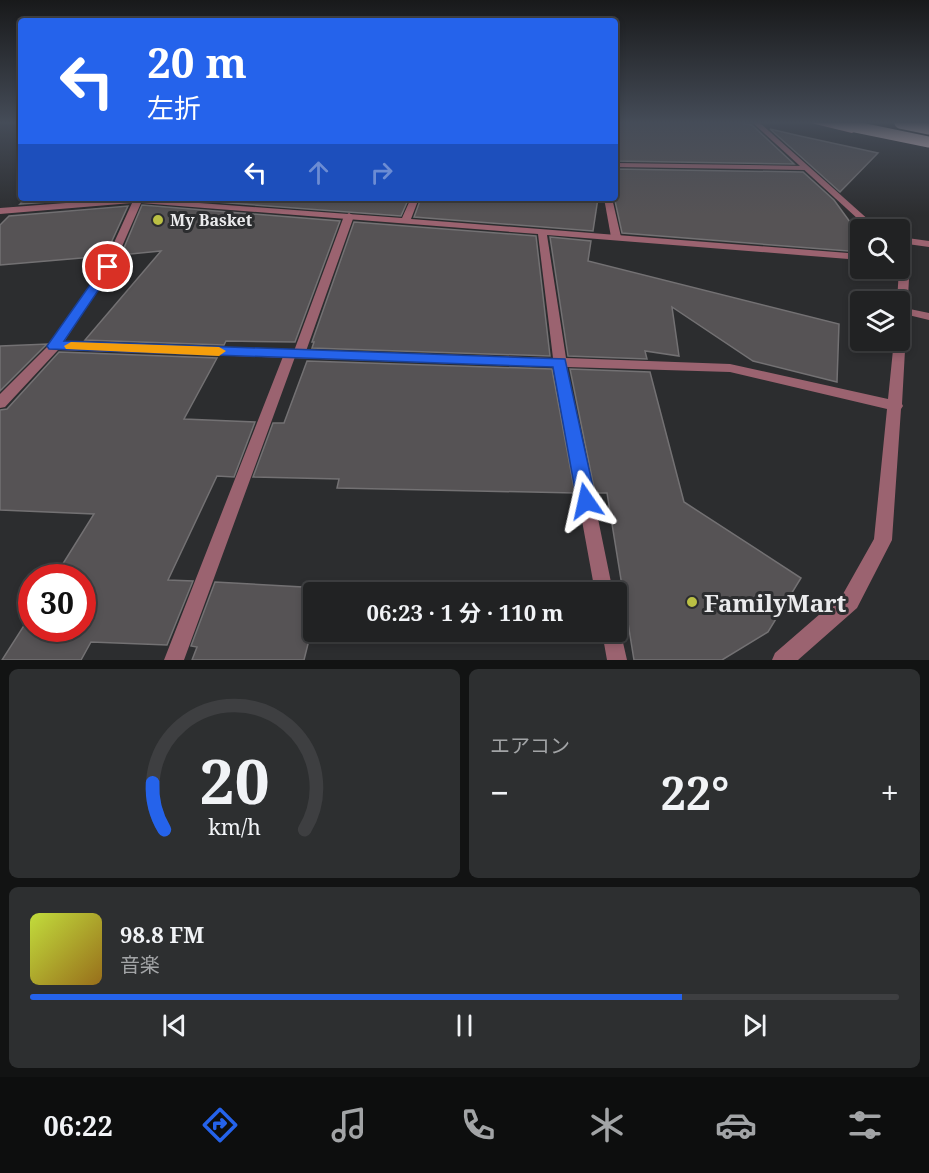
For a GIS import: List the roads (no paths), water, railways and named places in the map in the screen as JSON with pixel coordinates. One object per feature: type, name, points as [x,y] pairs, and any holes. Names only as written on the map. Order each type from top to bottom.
[{"type":"street","points":[[790,154],[863,219]]},
{"type":"street","points":[[618,165],[805,168]]},
{"type":"street","points":[[0,211],[116,201]]},
{"type":"street","points":[[0,403],[54,346],[108,267],[138,201]]},
{"type":"street","points":[[164,201],[850,256]]},
{"type":"street","points":[[406,220],[414,201]]},
{"type":"street","points":[[609,201],[616,237]]},
{"type":"street","points":[[174,660],[348,216]]},
{"type":"street","points":[[542,231],[560,363],[602,582]]},
{"type":"street","points":[[910,241],[929,244]]},
{"type":"street","points":[[910,312],[929,317]]},
{"type":"street","points":[[54,346],[730,368],[896,406]]},
{"type":"street","points":[[782,660],[850,602],[883,540],[899,351]]},
{"type":"street","points":[[614,642],[617,660]]},
{"type":"place","name":"My Basket","points":[[158,220]]},
{"type":"place","name":"FamilyMart","points":[[692,602]]}]
